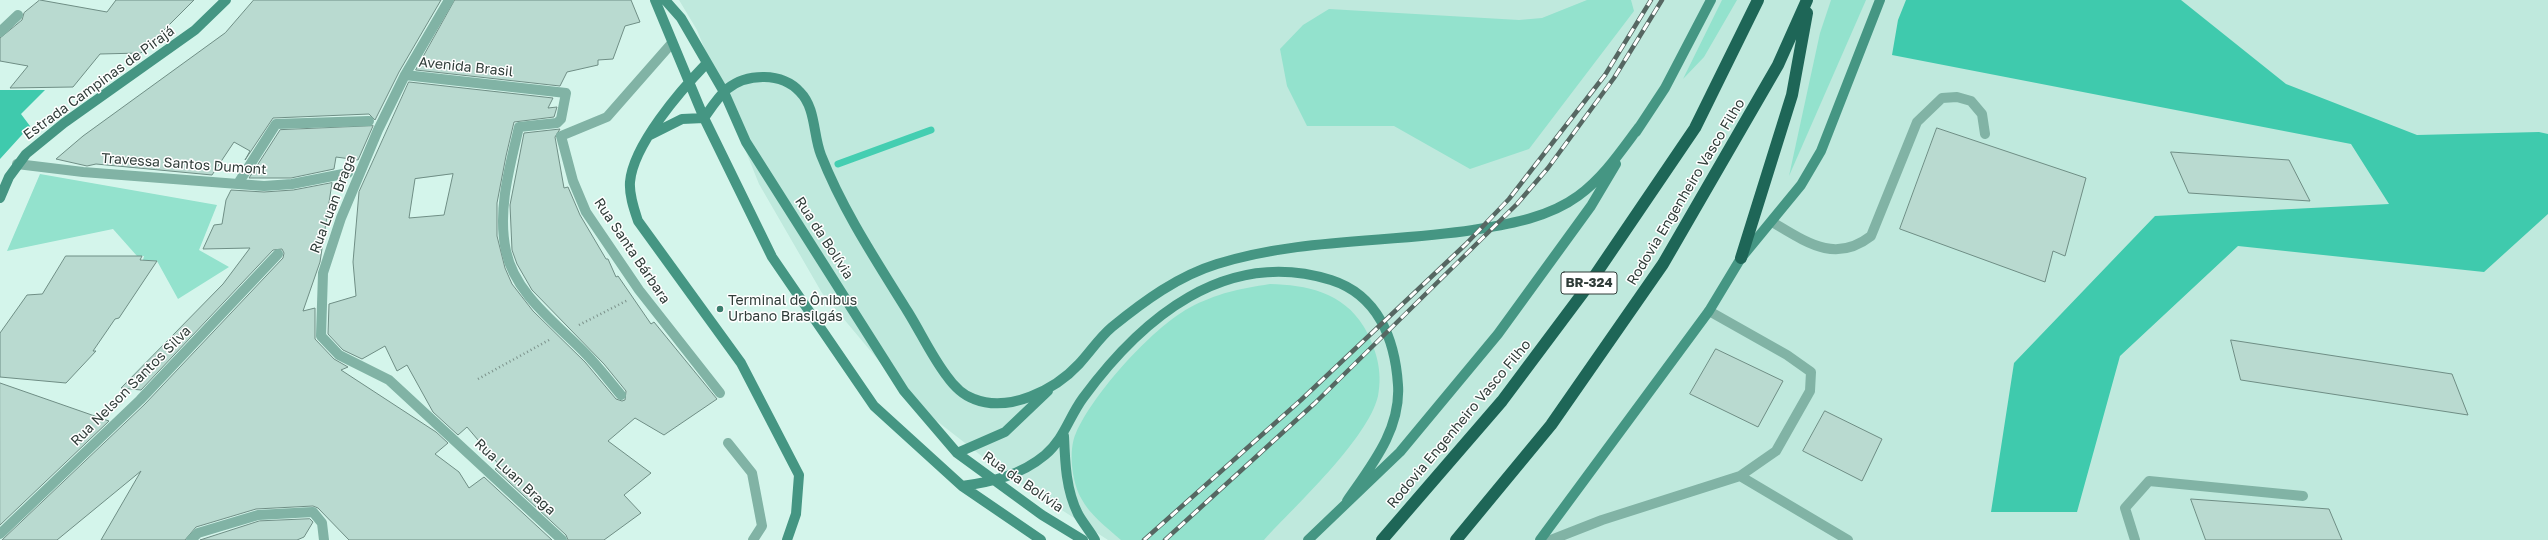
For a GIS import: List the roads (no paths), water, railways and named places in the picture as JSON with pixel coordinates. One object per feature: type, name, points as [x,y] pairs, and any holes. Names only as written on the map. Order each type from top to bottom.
[{"type":"highway","name":"Rodovia Engenheiro Vasco Filho","points":[[1382,540],[1502,401],[1585,290],[1695,128],[1758,0]]},
{"type":"highway","name":"Rodovia Engenheiro Vasco Filho","points":[[1456,540],[1551,425],[1612,340],[1663,264],[1778,65],[1806,0]]},
{"type":"highway","points":[[1742,258],[1792,95],[1810,0]]},
{"type":"main road","name":"Estrada Campinas de Pirajá","points":[[0,198],[17,164],[64,123],[195,30],[226,0]]},
{"type":"main road","points":[[655,0],[704,118],[772,257],[874,406],[962,486],[1040,540]]},
{"type":"main road","name":"Rua da Bolívia","points":[[665,0],[681,18],[706,64],[724,92],[746,142],[904,391],[958,453],[995,482],[1042,515],[1083,540]]},
{"type":"main road","points":[[1308,540],[1347,501],[1400,452],[1498,334],[1591,206],[1639,127],[1665,88],[1711,0]]},
{"type":"main road","points":[[1540,540],[1709,311],[1742,258],[1801,185],[1821,151],[1880,0]]},
{"type":"main road","points":[[706,64],[666,109],[637,160],[630,182],[638,220],[741,363],[799,475],[796,514],[787,540]]},
{"type":"main road","points":[[704,118],[724,92],[734,84],[767,77],[782,78],[802,92],[808,103],[820,153],[866,247],[952,383],[962,393],[974,400],[986,402],[1021,402],[1061,378],[1078,365],[1098,340],[1135,309],[1173,284],[1211,265],[1255,252],[1297,246],[1446,235],[1500,225],[1532,217],[1569,202],[1592,183],[1639,127]]},
{"type":"main road","points":[[650,135],[678,120],[689,117],[704,118]]},
{"type":"main road","points":[[962,486],[995,482],[1026,470],[1047,454],[1064,436],[1078,405],[1112,360],[1138,332],[1173,305],[1200,288],[1236,276],[1272,272],[1296,272],[1331,280],[1357,291],[1373,306],[1386,327],[1394,350],[1400,397],[1394,421],[1383,444],[1347,501]]},
{"type":"main road","points":[[958,453],[1005,432],[1061,378]]},
{"type":"main road","points":[[1064,436],[1065,468],[1069,493],[1078,515],[1095,540]]},
{"type":"street","name":"Rua Luan Braga","points":[[449,0],[405,75],[378,130],[341,218],[323,273],[321,336],[339,355],[389,380],[562,540]]},
{"type":"street","points":[[0,32],[18,15]]},
{"type":"street","name":"Rua Santa Bárbara","points":[[672,43],[607,117],[561,136],[573,182],[586,212],[639,290],[720,393]]},
{"type":"street","name":"Avenida Brasil","points":[[405,75],[524,87],[566,93],[561,119],[556,123],[519,127],[510,161],[503,232],[514,271],[526,294],[585,354],[621,395]]},
{"type":"street","points":[[1772,222],[1814,247],[1846,249],[1862,245],[1871,236],[1917,122],[1928,110],[1942,98],[1965,98],[1975,103],[1982,110],[1985,120],[1985,134]]},
{"type":"street","points":[[239,182],[276,124],[369,121]]},
{"type":"street","name":"Travessa Santos Dumont","points":[[17,164],[83,172],[239,182],[244,185],[286,184],[348,173]]},
{"type":"street","name":"Rua Nelson Santos Silva","points":[[0,534],[140,400],[278,254]]},
{"type":"street","points":[[1551,540],[1602,520],[1740,476],[1776,450],[1810,391],[1811,372],[1787,355],[1709,311]]},
{"type":"street","points":[[728,443],[752,473],[762,526],[753,540]]},
{"type":"street","points":[[1740,476],[1848,540]]},
{"type":"street","points":[[2135,540],[2125,508],[2149,481],[2304,496]]},
{"type":"street","points":[[191,540],[198,533],[258,515],[313,512],[322,523],[324,540]]},
{"type":"waterway","points":[[838,164],[931,130]]},
{"type":"railway","points":[[1144,540],[1301,400],[1466,244],[1509,199],[1605,75],[1651,0]]},
{"type":"railway","points":[[1165,540],[1315,403],[1517,204],[1548,168],[1614,78],[1662,0]]},
{"type":"place","name":"Terminal de Ônibus Urbano Brasilgás","points":[[720,309]]}]
